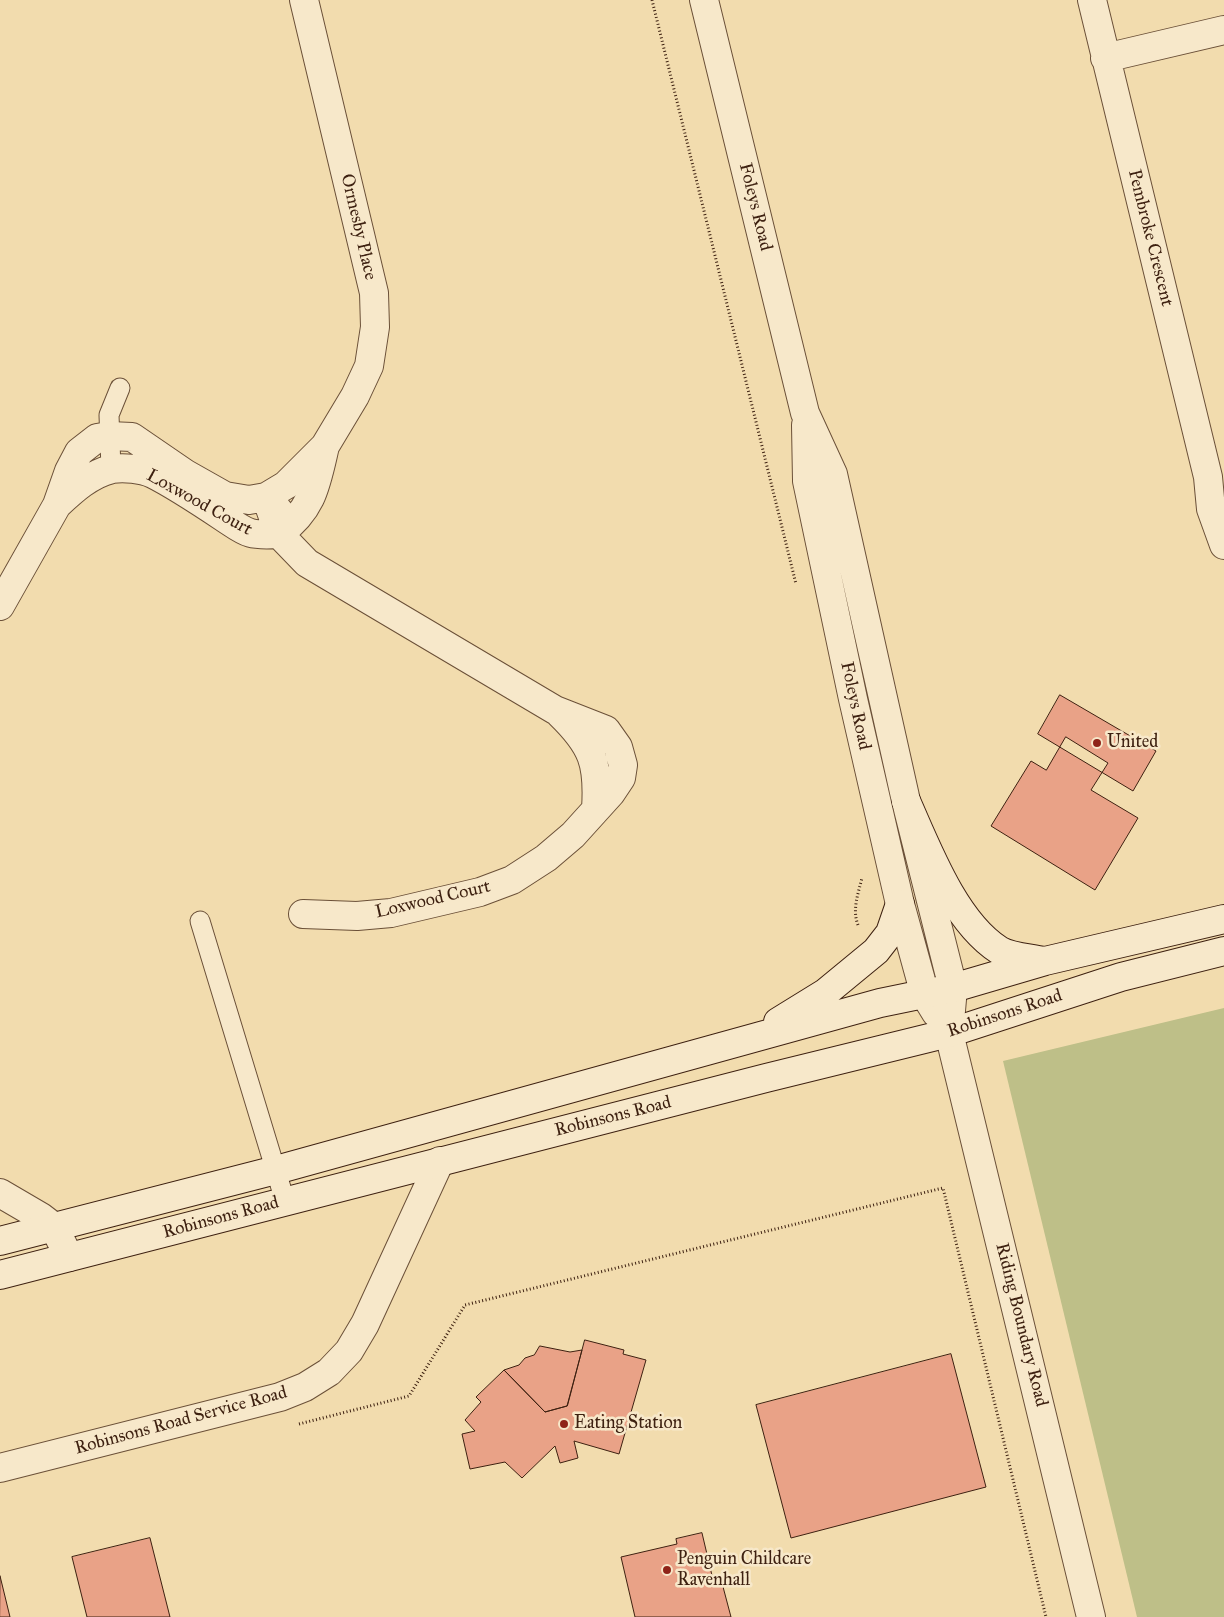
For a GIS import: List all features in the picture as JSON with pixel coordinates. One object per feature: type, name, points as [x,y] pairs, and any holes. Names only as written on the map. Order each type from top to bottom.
[{"type":"street","name":"Ormesby Place","points":[[286,529],[306,509],[316,483],[326,446],[355,396],[368,366],[375,327],[374,293],[304,0]]},
{"type":"street","name":"Foleys Road","points":[[704,0],[805,414],[808,481],[853,699],[900,904],[925,994],[949,1033]]},
{"type":"street","name":"Pembroke Crescent","points":[[1092,0],[1208,477],[1211,509],[1224,545]]},
{"type":"street","points":[[1105,58],[1224,30]]},
{"type":"street","name":"Foleys Road","points":[[805,414],[833,474],[906,801],[953,988],[949,1033]]},
{"type":"street","points":[[0,606],[57,505],[69,471],[79,452],[97,438],[109,436]]},
{"type":"street","name":"Loxwood Court","points":[[109,436],[132,436],[186,474],[225,496],[249,500],[266,497]]},
{"type":"street","name":"Ormesby Place","points":[[266,497],[286,485],[326,446]]},
{"type":"street","name":"Loxwood Court","points":[[111,470],[129,468],[152,474],[223,517],[243,532],[260,536],[286,529],[306,563],[331,576],[555,710],[576,730],[589,748],[598,783],[596,809],[573,835],[546,858],[512,880],[480,892],[391,913],[357,916],[303,914]]},
{"type":"street","points":[[57,505],[76,488],[93,477],[111,470]]},
{"type":"street","name":"Pembroke Crescent","points":[[1208,477],[1224,507]]},
{"type":"street","points":[[266,497],[286,529]]},
{"type":"street","points":[[906,801],[940,876],[980,935],[1000,951],[1045,961]]},
{"type":"street","points":[[749,1039],[825,993],[876,950],[890,933],[900,904]]},
{"type":"street","name":"Robinsons Road","points":[[0,1242],[276,1170],[880,1003],[953,988],[1045,961],[1224,919]]},
{"type":"street","name":"Robinsons Road","points":[[0,1275],[756,1080],[949,1033],[1121,977],[1224,951]]},
{"type":"street","name":"Riding Boundary Road","points":[[949,1033],[1091,1617]]},
{"type":"street","name":"Robinsons Road Service Road","points":[[0,1468],[280,1397],[305,1386],[329,1372],[349,1351],[365,1324],[440,1161]]},
{"type":"street","points":[[0,1193],[41,1217],[54,1227],[69,1257]]},
{"type":"lane","points":[[111,470],[109,415],[120,388]]},
{"type":"lane","points":[[200,921],[285,1201]]},
{"type":"path","points":[[652,0],[797,590]]},
{"type":"path","points":[[862,875],[855,907],[856,918],[859,930],[876,950]]},
{"type":"path","points":[[295,1425],[409,1396],[465,1305],[943,1188],[1046,1617]]},
{"type":"green space","points":[[1224,1008],[1224,1617],[1137,1617],[1003,1061]]},
{"type":"building","name":"United","points":[[1060,695],[1156,751],[1133,791],[1038,734]]},
{"type":"building","points":[[1066,737],[1108,763],[1091,790],[1138,818],[1095,890],[991,826],[1031,761],[1046,770]]},
{"type":"building","points":[[585,1340],[624,1350],[623,1354],[646,1360],[619,1454],[574,1441],[578,1458],[560,1463],[555,1446],[522,1478],[505,1462],[470,1469],[462,1434],[475,1431],[465,1420],[481,1402],[476,1397],[504,1370],[545,1412],[567,1406]]},
{"type":"building","points":[[540,1346],[570,1352],[582,1350],[567,1406],[545,1412],[504,1370],[519,1365],[525,1358],[534,1355]]},
{"type":"building","points":[[951,1354],[986,1487],[791,1538],[756,1405]]},
{"type":"building","name":"Penguin Childcare Ravenhall","points":[[702,1533],[714,1584],[722,1583],[731,1617],[635,1617],[621,1557],[677,1544],[676,1539]]},
{"type":"building","points":[[150,1538],[170,1617],[87,1617],[72,1557]]},
{"type":"building","points":[[0,1576],[10,1617],[0,1617]]},
{"type":"place","name":"United","points":[[1097,743]]},
{"type":"place","name":"Eating Station","points":[[564,1424]]},
{"type":"place","name":"Penguin Childcare Ravenhall","points":[[667,1570]]}]
